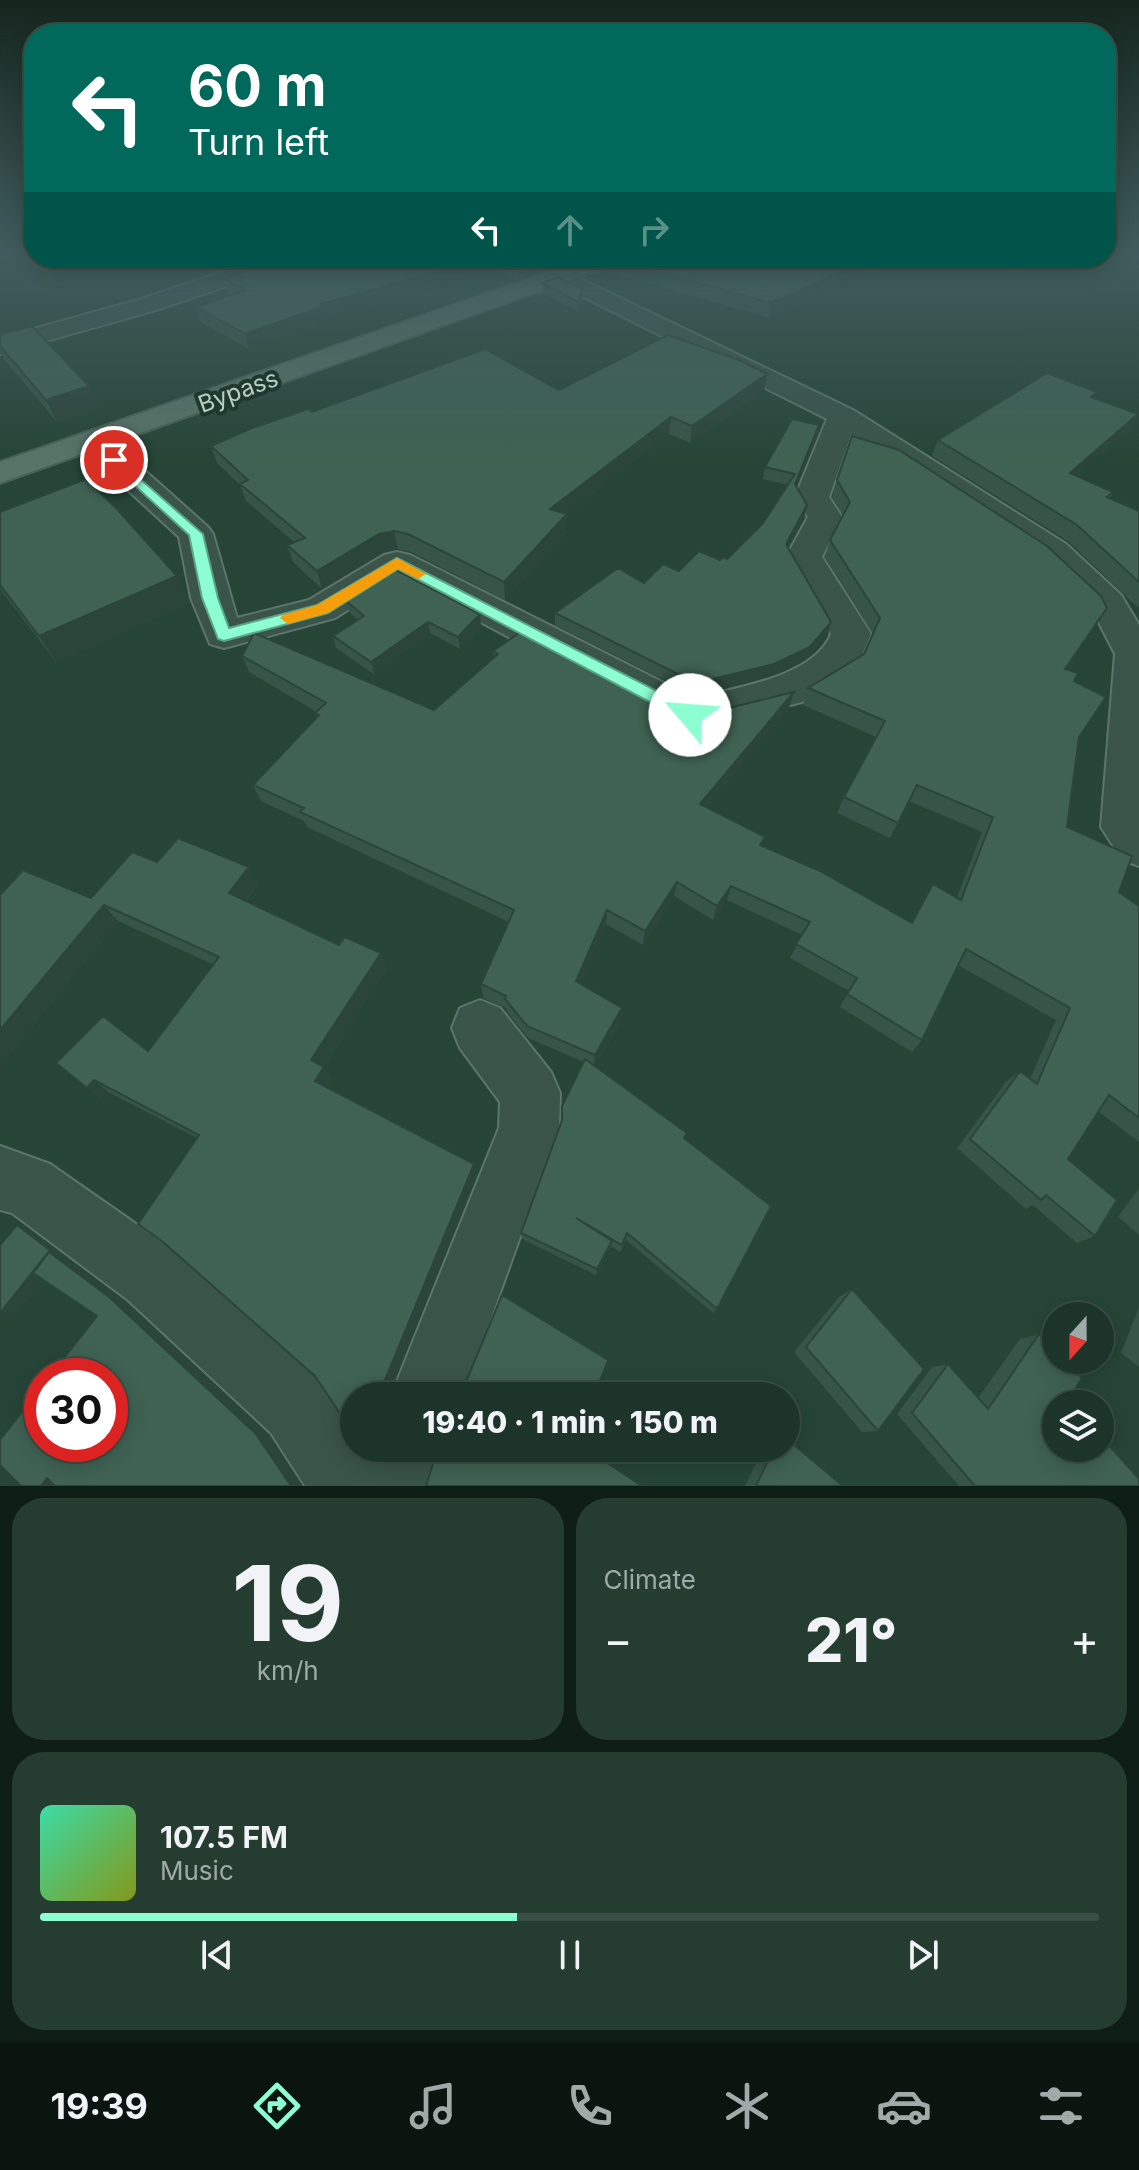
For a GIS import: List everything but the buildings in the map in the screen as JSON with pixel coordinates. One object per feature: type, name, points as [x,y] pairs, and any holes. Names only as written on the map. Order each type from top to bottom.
[{"type":"main road","name":"Bypass","points":[[0,473],[427,323]]},
{"type":"street","points":[[0,346],[81,323]]},
{"type":"street","points":[[656,323],[843,416],[1053,552],[1108,604],[1137,655],[1125,827],[1139,846]]},
{"type":"street","points":[[94,442],[196,534],[210,598],[224,635],[322,609],[397,563],[690,715],[787,691],[842,658],[851,634],[804,557],[825,517],[812,497],[843,416]]},
{"type":"street","points":[[432,1382],[529,1128],[530,1093],[480,1028]]},
{"type":"street","points":[[0,1178],[28,1186],[152,1276],[297,1407],[365,1476]]},
{"type":"slow traffic","points":[[288,618],[322,609],[397,563],[418,574]]},
{"type":"route","points":[[114,460],[196,534],[210,598],[224,635],[322,609],[397,563],[690,715]]}]
